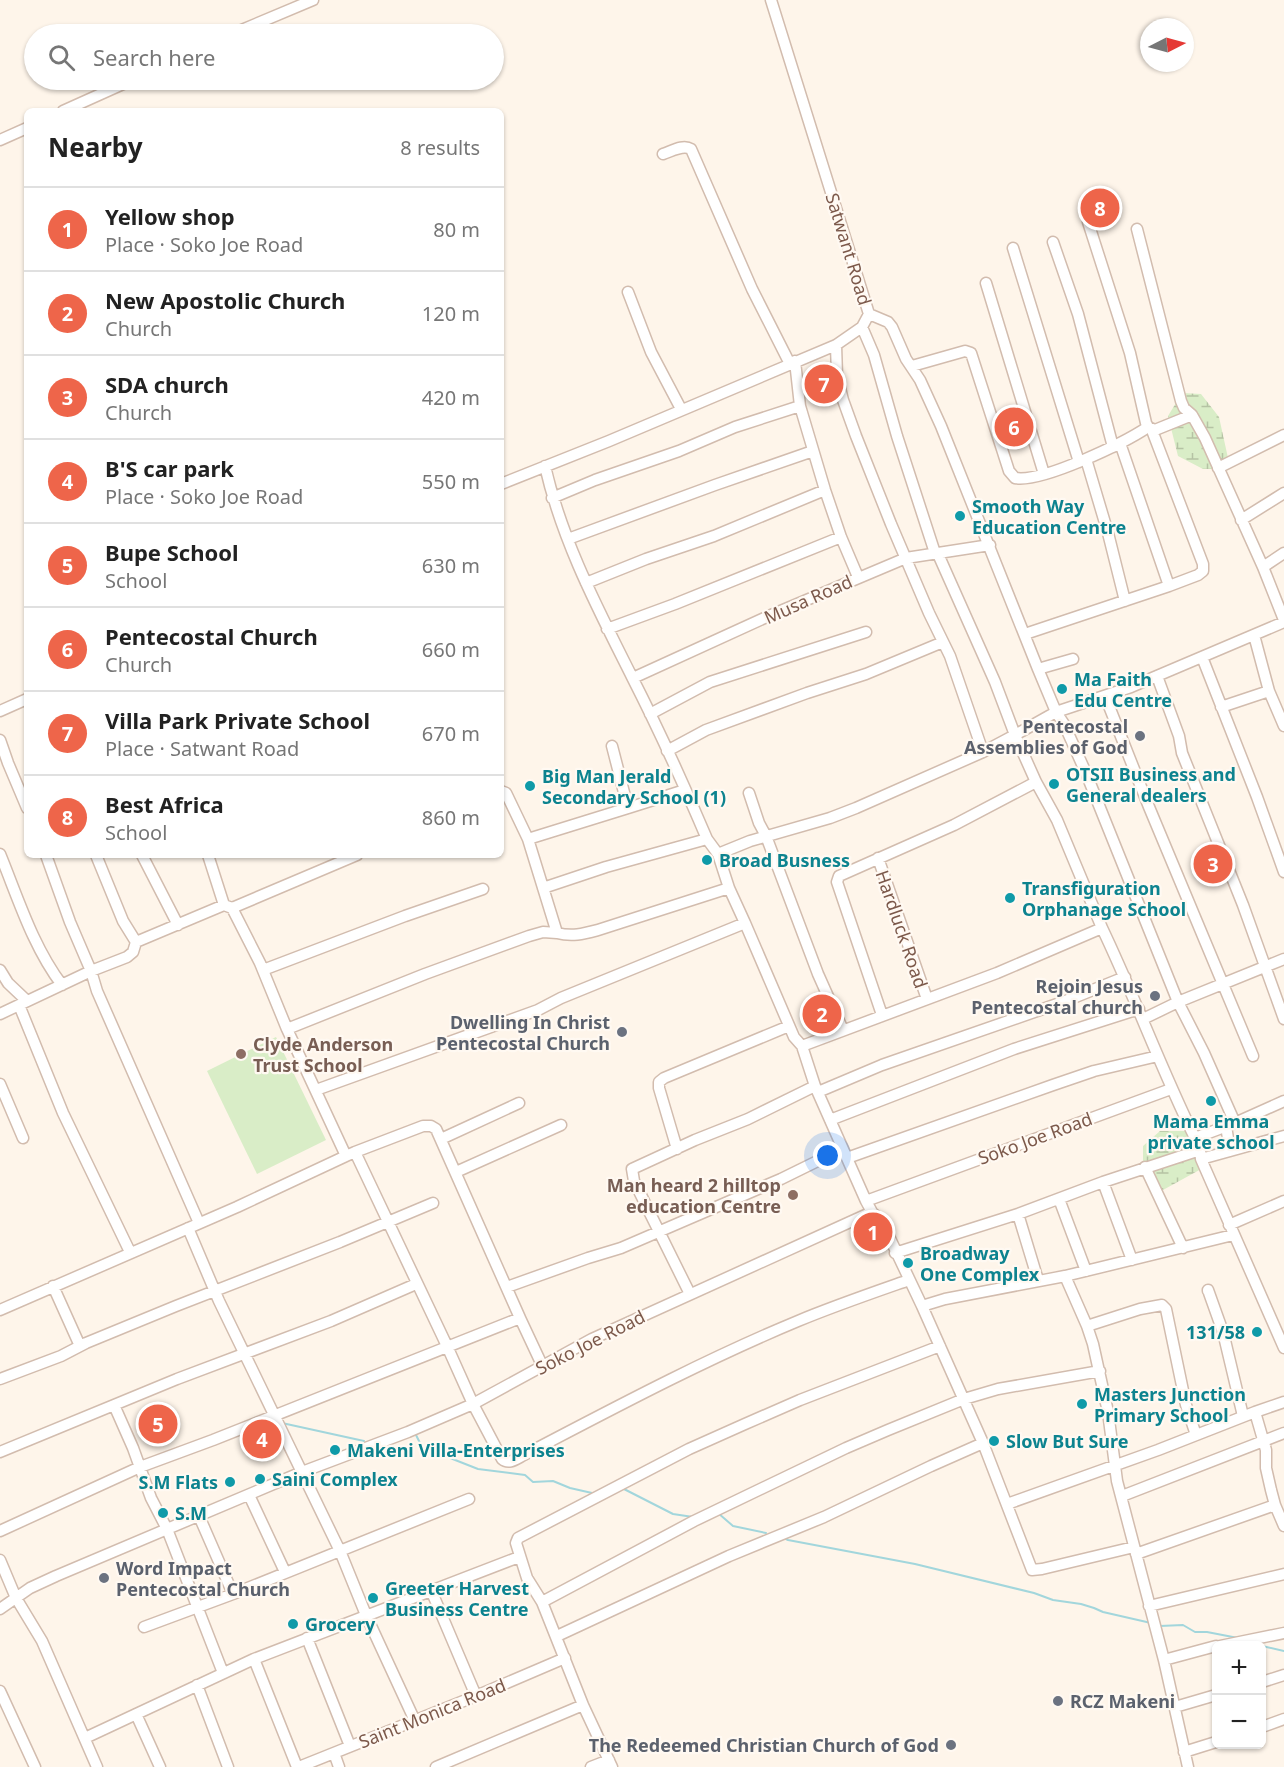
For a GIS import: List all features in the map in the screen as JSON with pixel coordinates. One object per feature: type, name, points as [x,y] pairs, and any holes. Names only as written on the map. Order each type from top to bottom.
[{"type":"street","points":[[256,24],[314,0]]},
{"type":"street","name":"Satwant Road","points":[[504,483],[836,345],[862,327],[869,314],[771,0]]},
{"type":"street","points":[[70,108],[110,90]]},
{"type":"street","points":[[0,140],[24,129]]},
{"type":"street","points":[[663,154],[684,147],[692,149],[752,289],[792,362],[800,406],[813,451],[841,537],[858,577]]},
{"type":"street","points":[[1025,634],[1169,586],[1202,573],[1204,568],[1151,429],[1088,222]]},
{"type":"street","points":[[718,854],[766,836],[830,818],[856,808],[983,752],[1056,712],[1157,676],[1284,621],[1263,567],[1218,468],[1192,415],[1184,408],[1181,401],[1137,229]]},
{"type":"street","points":[[1053,242],[1078,314],[1116,445],[1169,586]]},
{"type":"street","points":[[1013,248],[1108,533],[1125,601]]},
{"type":"street","points":[[986,283],[1044,474]]},
{"type":"street","points":[[628,292],[651,352],[681,409]]},
{"type":"street","points":[[869,314],[888,322],[906,359],[920,380],[941,426],[1056,712],[1064,724],[1086,773],[1178,1002],[1204,1053],[1230,1125],[1230,1150]]},
{"type":"street","points":[[862,327],[874,355],[897,436],[937,554],[995,682],[1036,782],[1057,820],[1171,1089],[1195,1138],[1231,1230],[1284,1348]]},
{"type":"street","points":[[836,345],[837,376],[843,400],[873,480],[955,668],[983,752]]},
{"type":"street","points":[[912,366],[965,351],[971,353],[1009,471],[1019,479],[1044,474],[1082,460],[1151,429],[1192,415]]},
{"type":"street","points":[[552,498],[735,428],[800,406]]},
{"type":"street","points":[[1218,468],[1284,435]]},
{"type":"street","points":[[568,539],[813,451]]},
{"type":"street","points":[[545,466],[552,498],[586,583],[650,714],[707,840],[718,854],[729,888],[789,1026],[794,1037],[802,1046],[844,1154],[866,1201],[880,1221],[922,1306],[964,1399],[1032,1570],[1135,1551],[1275,1505]]},
{"type":"street","points":[[586,583],[646,559],[714,536],[825,490]]},
{"type":"street","points":[[1241,520],[1284,493]]},
{"type":"street","points":[[608,629],[841,537]]},
{"type":"street","name":"Musa Road","points":[[633,678],[858,577],[906,558],[990,545]]},
{"type":"street","points":[[1263,567],[1284,553]]},
{"type":"street","points":[[650,714],[710,682],[866,632]]},
{"type":"street","points":[[1254,634],[1269,692],[1281,712],[1284,726]]},
{"type":"street","points":[[667,751],[706,730],[807,693],[866,675],[943,642]]},
{"type":"street","points":[[1202,657],[1284,872]]},
{"type":"street","points":[[1038,669],[1073,659]]},
{"type":"street","points":[[1157,676],[1179,736],[1182,753],[1243,905],[1284,1019]]},
{"type":"street","points":[[1221,707],[1269,692]]},
{"type":"street","points":[[1105,696],[1253,1056]]},
{"type":"street","points":[[0,711],[24,700]]},
{"type":"street","points":[[0,740],[24,801]]},
{"type":"street","points":[[612,746],[628,808]]},
{"type":"street","points":[[882,1015],[837,882],[839,876],[954,825],[1036,782]]},
{"type":"street","points":[[528,839],[685,790]]},
{"type":"street","points":[[504,793],[528,839],[557,933]]},
{"type":"street","points":[[749,793],[818,974],[843,1030]]},
{"type":"street","points":[[543,888],[606,867],[707,840]]},
{"type":"street","points":[[0,854],[30,928],[52,973],[62,985]]},
{"type":"street","points":[[47,858],[97,991],[200,1223]]},
{"type":"street","points":[[0,1014],[91,970],[127,957],[133,952],[136,942],[123,921],[97,858]]},
{"type":"street","points":[[144,858],[178,925]]},
{"type":"street","points":[[209,858],[228,907],[263,970],[287,1029],[316,1090],[388,1222],[473,1404],[505,1462],[757,1339],[808,1317],[909,1280]]},
{"type":"street","points":[[136,942],[350,858]]},
{"type":"street","name":"Hardluck Road","points":[[878,858],[927,999]]},
{"type":"street","points":[[287,1029],[425,974],[529,936],[543,932],[568,936],[598,930],[729,888]]},
{"type":"street","points":[[263,970],[483,889]]},
{"type":"street","points":[[316,1090],[538,1010],[561,998],[746,923]]},
{"type":"street","points":[[802,1046],[1023,963],[1102,928]]},
{"type":"street","points":[[830,1120],[1014,1049],[1178,1002],[1284,959]]},
{"type":"street","points":[[0,970],[23,1003],[63,1113],[130,1252]]},
{"type":"street","points":[[690,1294],[634,1181],[632,1169],[817,1089],[1063,1002],[1125,977]]},
{"type":"street","points":[[677,1149],[659,1082],[789,1026]]},
{"type":"street","points":[[507,1287],[621,1248],[844,1154],[1094,1071],[1158,1056]]},
{"type":"street","points":[[0,1084],[23,1138]]},
{"type":"street","name":"Soko Joe Road","points":[[866,1201],[1171,1089]]},
{"type":"street","points":[[1195,1138],[1284,1101]]},
{"type":"street","points":[[441,1139],[519,1103]]},
{"type":"street","points":[[456,1172],[561,1125]]},
{"type":"street","points":[[0,1310],[200,1223],[350,1154],[423,1126],[431,1126],[436,1129],[441,1139],[542,1365]]},
{"type":"street","points":[[896,1253],[1018,1214],[1145,1167],[1200,1154],[1230,1150],[1284,1136]]},
{"type":"street","points":[[1145,1167],[1183,1248]]},
{"type":"street","points":[[1103,1182],[1132,1260]]},
{"type":"street","points":[[1059,1199],[1086,1271]]},
{"type":"street","points":[[922,1306],[945,1299],[1086,1271],[1183,1248],[1231,1230],[1281,1202],[1284,1215]]},
{"type":"street","points":[[0,1379],[433,1203]]},
{"type":"street","name":"Soko Joe Road","points":[[0,1609],[30,1588],[56,1576],[302,1472],[408,1432],[473,1404],[592,1339],[872,1212]]},
{"type":"street","points":[[1018,1214],[1038,1280]]},
{"type":"street","points":[[188,1228],[244,1353],[340,1551],[366,1615],[415,1721]]},
{"type":"street","points":[[1065,1275],[1087,1326],[1100,1371],[1108,1412],[1114,1466],[1164,1660],[1188,1767]]},
{"type":"street","points":[[0,1452],[135,1395],[331,1321],[416,1284]]},
{"type":"street","points":[[53,1286],[80,1347]]},
{"type":"street","points":[[1208,1291],[1223,1332],[1244,1416]]},
{"type":"street","points":[[1087,1326],[1140,1309],[1162,1305],[1166,1310],[1184,1394],[1196,1435]]},
{"type":"street","points":[[0,1531],[140,1467],[520,1318]]},
{"type":"street","points":[[591,1767],[610,1764],[583,1705],[542,1602],[527,1578],[519,1557],[516,1543],[518,1538],[689,1449],[800,1400],[940,1346]]},
{"type":"street","points":[[542,1602],[694,1521],[846,1448],[964,1399],[998,1389],[1100,1371]]},
{"type":"street","points":[[1007,1504],[1284,1402]]},
{"type":"street","points":[[114,1405],[151,1498],[167,1529],[223,1673]]},
{"type":"street","points":[[1255,1412],[1264,1441],[1267,1457],[1266,1468],[1275,1505],[1284,1527]]},
{"type":"street","points":[[1122,1496],[1284,1433]]},
{"type":"street","points":[[557,1636],[729,1556],[824,1517],[922,1469],[983,1443]]},
{"type":"street","points":[[249,1495],[285,1572]]},
{"type":"street","points":[[144,1626],[233,1594],[469,1499]]},
{"type":"street","points":[[199,1516],[233,1594]]},
{"type":"street","points":[[85,1738],[254,1659],[519,1557]]},
{"type":"street","points":[[0,1560],[16,1598],[42,1641],[98,1767]]},
{"type":"street","points":[[1149,1606],[1284,1574]]},
{"type":"street","points":[[431,1590],[476,1696]]},
{"type":"street","points":[[1241,1641],[1284,1633]]},
{"type":"street","points":[[307,1638],[350,1746]]},
{"type":"street","points":[[1164,1660],[1212,1648]]},
{"type":"street","name":"Saint Monica Road","points":[[298,1767],[565,1658]]},
{"type":"street","points":[[254,1659],[298,1767]]},
{"type":"street","points":[[1266,1681],[1284,1676]]},
{"type":"street","points":[[197,1685],[228,1767]]},
{"type":"street","points":[[0,1691],[35,1767]]},
{"type":"street","points":[[1175,1707],[1212,1696]]},
{"type":"street","points":[[436,1767],[583,1705]]},
{"type":"street","points":[[136,1714],[160,1767]]},
{"type":"street","points":[[1266,1726],[1284,1719]]},
{"type":"street","points":[[1184,1752],[1212,1743]]},
{"type":"street","points":[[334,1753],[339,1767]]},
{"type":"green space","points":[[1182,393],[1201,394],[1219,417],[1228,458],[1219,469],[1203,469],[1178,456],[1168,416]]},
{"type":"green space","points":[[276,1037],[326,1140],[257,1174],[207,1071]]},
{"type":"green space","points":[[1160,1131],[1186,1131],[1203,1168],[1163,1190],[1143,1175],[1143,1146]]},
{"type":"waterway","points":[[282,1423],[364,1441]]},
{"type":"waterway","points":[[415,1433],[425,1453],[445,1456],[478,1469],[525,1475],[533,1482],[553,1481],[592,1493]]},
{"type":"waterway","points":[[622,1488],[673,1514],[693,1517]]},
{"type":"waterway","points":[[718,1513],[733,1526],[766,1533]]},
{"type":"waterway","points":[[784,1538],[915,1564],[1151,1623]]},
{"type":"waterway","points":[[1160,1626],[1183,1625],[1195,1632],[1238,1638]]},
{"type":"waterway","points":[[1266,1647],[1284,1651]]},
{"type":"place","name":"Best Africa","points":[[1100,208]]},
{"type":"place","name":"Villa Park Private School","points":[[824,384]]},
{"type":"place","name":"Pentecostal Church","points":[[1014,427]]},
{"type":"place","name":"Smooth Way Education Centre","points":[[960,516]]},
{"type":"place","name":"Ma Faith Edu Centre","points":[[1062,689]]},
{"type":"place","name":"Pentecostal Assemblies of God","points":[[1140,736]]},
{"type":"place","name":"OTSII Business and General dealers","points":[[1054,784]]},
{"type":"place","name":"Big Man Jerald Secondary School (1)","points":[[530,786]]},
{"type":"place","name":"Broad Busness","points":[[707,860]]},
{"type":"place","name":"SDA church","points":[[1213,864]]},
{"type":"place","name":"Transfiguration Orphanage School","points":[[1010,898]]},
{"type":"place","name":"Rejoin Jesus Pentecostal church","points":[[1155,996]]},
{"type":"place","name":"New Apostolic Church","points":[[822,1014]]},
{"type":"place","name":"Dwelling In Christ Pentecostal Church","points":[[622,1032]]},
{"type":"place","name":"Clyde Anderson Trust School","points":[[241,1054]]},
{"type":"place","name":"Mama Emma private school","points":[[1211,1101]]},
{"type":"place","name":"Man heard 2 hilltop education Centre","points":[[793,1195]]},
{"type":"place","name":"Yellow shop","points":[[873,1232]]},
{"type":"place","name":"Broadway One Complex","points":[[908,1263]]},
{"type":"place","name":"131/58","points":[[1257,1332]]},
{"type":"place","name":"Masters Junction Primary School","points":[[1082,1404]]},
{"type":"place","name":"Bupe School","points":[[158,1424]]},
{"type":"place","name":"B'S car park","points":[[262,1439]]},
{"type":"place","name":"Slow But Sure","points":[[994,1441]]},
{"type":"place","name":"Makeni Villa-Enterprises","points":[[335,1450]]},
{"type":"place","name":"Saini Complex","points":[[260,1479]]},
{"type":"place","name":"S.M Flats","points":[[230,1482]]},
{"type":"place","name":"S.M","points":[[163,1513]]},
{"type":"place","name":"Word Impact Pentecostal Church","points":[[104,1578]]},
{"type":"place","name":"Greeter Harvest Business Centre","points":[[373,1598]]},
{"type":"place","name":"Grocery","points":[[293,1624]]},
{"type":"place","name":"RCZ Makeni","points":[[1058,1701]]},
{"type":"place","name":"The Redeemed Christian Church of God","points":[[951,1745]]}]
